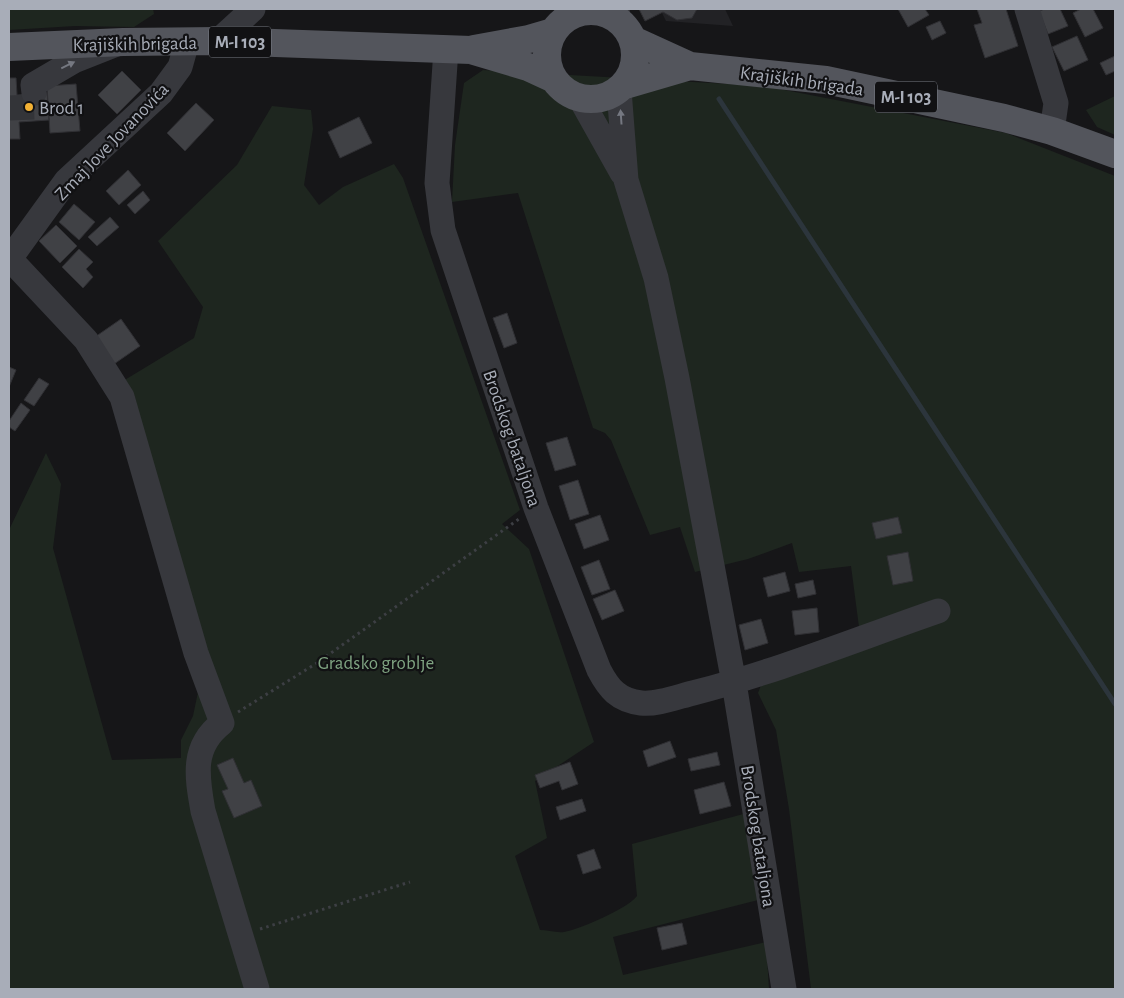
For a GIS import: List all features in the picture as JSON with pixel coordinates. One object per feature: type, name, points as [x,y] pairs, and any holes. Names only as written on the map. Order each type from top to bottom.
[{"type":"main road","name":"M-I 103","points":[[553,32],[561,22],[577,11],[596,10],[623,23]]},
{"type":"main road","name":"Krajiških brigada","points":[[623,23],[690,66]]},
{"type":"main road","points":[[622,87],[635,63],[623,23]]},
{"type":"main road","name":"Krajiških brigada","points":[[9,47],[124,42],[218,41],[458,50],[529,39],[553,32]]},
{"type":"main road","points":[[553,32],[547,47],[547,56],[554,79]]},
{"type":"main road","name":"Krajiških brigada","points":[[458,50],[528,67],[554,79]]},
{"type":"main road","name":"Krajiških brigada","points":[[622,87],[690,66],[826,80],[1004,118],[1052,131],[1115,154]]},
{"type":"main road","name":"M-I 103","points":[[554,79],[570,94],[594,100],[607,97],[622,87]]},
{"type":"street","points":[[218,41],[253,9]]},
{"type":"street","points":[[1027,9],[1056,103],[1052,131]]},
{"type":"street","points":[[34,93],[33,86],[57,70],[124,42]]},
{"type":"street","name":"Zmaj Jove Jovanovića","points":[[9,260],[66,181],[161,93],[180,67],[186,42]]},
{"type":"street","name":"Brodskog bataljona","points":[[458,50],[437,183],[443,230],[536,508],[599,670],[607,685],[620,698],[643,704],[734,682],[938,611]]},
{"type":"street","name":"Brodskog bataljona","points":[[622,87],[626,180]]},
{"type":"street","name":"Brodskog bataljona","points":[[580,98],[626,180],[656,278],[734,682],[784,989]]},
{"type":"street","points":[[9,260],[86,340],[122,397],[196,653],[222,723],[210,732],[199,749],[198,786],[203,811],[256,989]]},
{"type":"path","points":[[222,723],[317,663],[536,508]]},
{"type":"path","points":[[254,931],[410,882]]},
{"type":"shaded area","points":[[660,9],[725,9],[733,26],[666,21]]},
{"type":"green space","points":[[9,9],[153,9],[154,14],[134,27],[75,26],[9,30]]},
{"type":"green space","points":[[483,70],[764,86],[1006,133],[1115,176],[1115,989],[811,989],[789,809],[776,730],[758,693],[772,657],[859,627],[851,566],[799,572],[792,543],[748,559],[695,572],[680,527],[650,535],[611,440],[605,433],[593,428],[518,193],[452,202],[455,145],[464,83]]},
{"type":"green space","points":[[1115,96],[1115,135],[1097,127],[1086,110]]},
{"type":"green space","name":"Gradsko groblje","points":[[272,106],[311,110],[313,129],[304,185],[319,205],[343,187],[394,164],[403,178],[520,510],[502,524],[529,549],[594,742],[535,781],[547,838],[515,856],[540,930],[564,932],[571,930],[603,918],[632,901],[637,896],[632,844],[762,809],[762,899],[613,937],[623,975],[766,942],[769,989],[9,989],[9,530],[46,453],[61,484],[53,548],[112,760],[181,758],[181,740],[193,716],[198,692],[123,381],[194,338],[203,307],[158,241],[237,165]]},
{"type":"building","points":[[639,9],[697,9],[692,18],[677,20],[663,12],[645,21]]},
{"type":"building","points":[[898,9],[925,9],[929,15],[908,27]]},
{"type":"building","points":[[977,9],[1006,9],[1018,46],[985,58],[974,25],[982,23]]},
{"type":"building","points":[[1060,9],[1068,26],[1048,34],[1039,11]]},
{"type":"building","points":[[1081,9],[1093,9],[1103,28],[1085,37],[1073,13]]},
{"type":"building","points":[[940,21],[946,33],[932,40],[926,27]]},
{"type":"building","points":[[1077,36],[1088,60],[1064,71],[1052,47]]},
{"type":"building","points":[[1115,56],[1115,71],[1106,75],[1100,63]]},
{"type":"building","points":[[122,71],[141,90],[117,114],[98,95]]},
{"type":"building","name":"Brod 1","points":[[9,78],[16,78],[17,95],[47,93],[49,120],[19,122],[20,139],[9,139]]},
{"type":"building","points":[[76,84],[80,131],[50,133],[47,86]]},
{"type":"building","points":[[196,103],[214,120],[185,151],[167,133]]},
{"type":"building","points":[[359,117],[372,143],[340,158],[328,132]]},
{"type":"building","points":[[128,170],[141,185],[119,205],[106,191]]},
{"type":"building","points":[[143,191],[150,200],[135,214],[127,205]]},
{"type":"building","points":[[74,204],[95,222],[79,240],[59,222]]},
{"type":"building","points":[[110,217],[119,227],[97,246],[88,237]]},
{"type":"building","points":[[56,225],[77,246],[60,263],[39,241]]},
{"type":"building","points":[[79,249],[93,262],[86,269],[93,277],[83,288],[62,267]]},
{"type":"building","points":[[507,313],[517,343],[504,348],[493,318]]},
{"type":"building","points":[[121,319],[140,346],[114,364],[95,337]]},
{"type":"building","points":[[9,367],[16,370],[9,387]]},
{"type":"building","points":[[39,378],[49,384],[34,406],[24,400]]},
{"type":"building","points":[[21,403],[30,410],[15,431],[9,427],[9,421]]},
{"type":"building","points":[[567,437],[576,465],[555,471],[546,443]]},
{"type":"building","points":[[578,480],[589,514],[570,520],[559,486]]},
{"type":"building","points":[[600,515],[609,540],[584,549],[575,524]]},
{"type":"building","points":[[898,517],[902,533],[876,539],[872,523]]},
{"type":"building","points":[[908,552],[913,581],[893,585],[887,556]]},
{"type":"building","points":[[599,560],[610,589],[592,595],[581,567]]},
{"type":"building","points":[[785,572],[790,591],[768,597],[763,578]]},
{"type":"building","points":[[813,580],[816,594],[798,598],[795,584]]},
{"type":"building","points":[[615,590],[624,611],[602,620],[593,599]]},
{"type":"building","points":[[817,608],[819,632],[795,635],[792,611]]},
{"type":"building","points":[[761,619],[768,643],[745,650],[739,625]]},
{"type":"building","points":[[670,741],[676,757],[648,767],[643,751]]},
{"type":"building","points":[[717,752],[720,765],[691,771],[688,759]]},
{"type":"building","points":[[233,758],[244,783],[251,780],[262,806],[234,818],[222,791],[228,789],[217,765]]},
{"type":"building","points":[[570,762],[578,784],[562,790],[559,781],[540,788],[535,775]]},
{"type":"building","points":[[724,782],[731,806],[700,814],[694,790]]},
{"type":"building","points":[[582,799],[586,811],[560,820],[556,807]]},
{"type":"building","points":[[594,849],[601,868],[583,874],[577,855]]},
{"type":"building","points":[[682,923],[687,944],[662,950],[657,928]]},
{"type":"waterway","points":[[719,99],[1115,704]]},
{"type":"tunnel","points":[[9,108],[35,107],[34,93]]},
{"type":"place","name":"Brod 1","points":[[29,107]]}]
